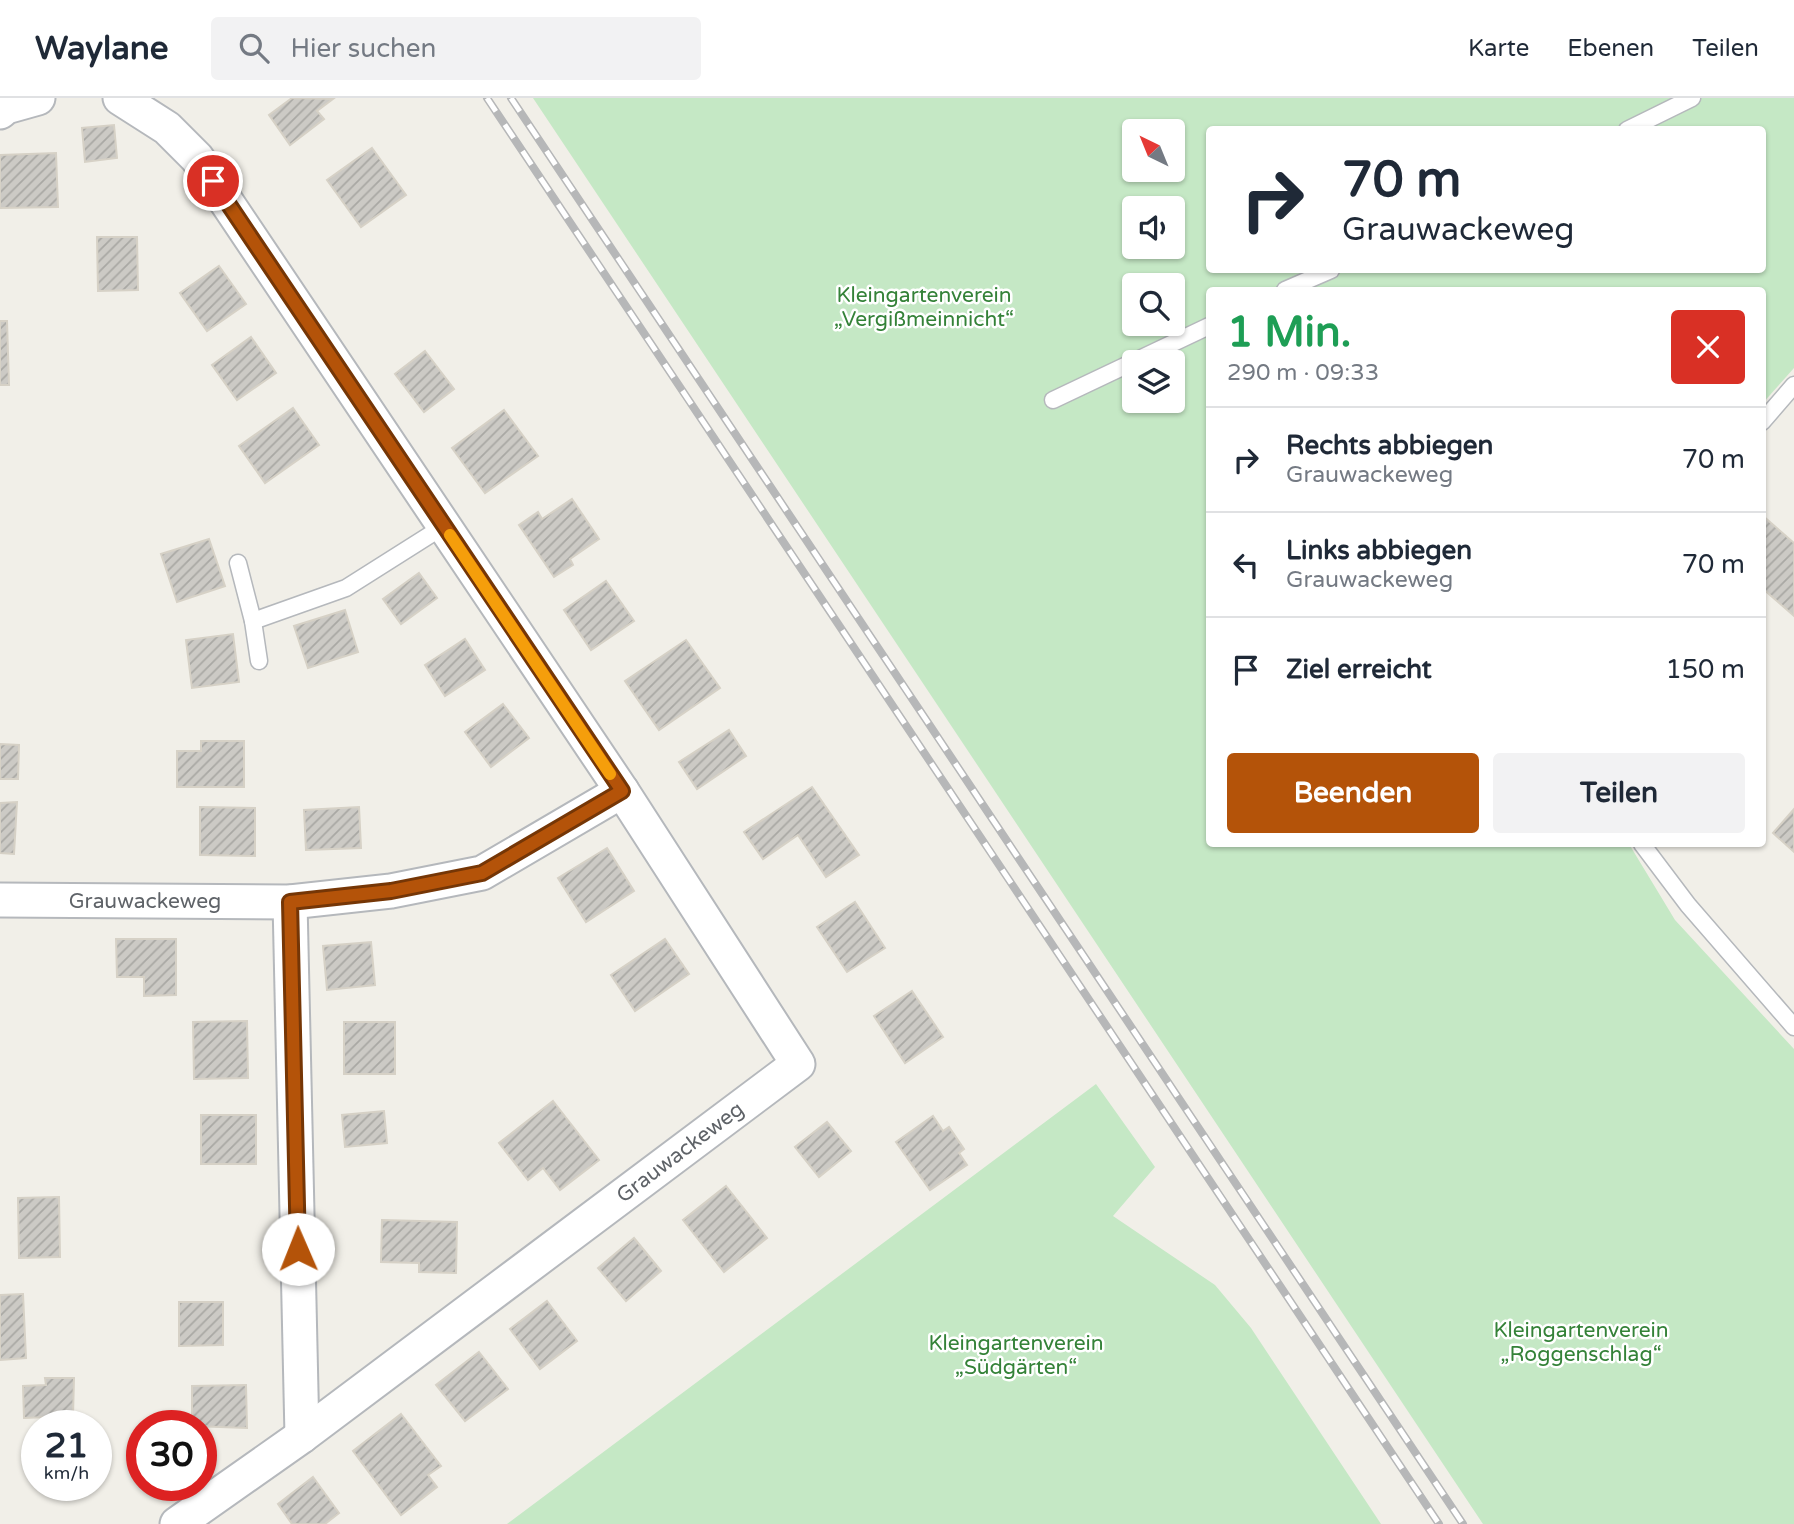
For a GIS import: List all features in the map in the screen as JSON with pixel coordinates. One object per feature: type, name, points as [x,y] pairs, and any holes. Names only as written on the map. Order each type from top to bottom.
[{"type":"street","points":[[0,112],[6,107],[38,98]]},
{"type":"street","name":"Grauwackeweg","points":[[120,98],[167,128],[197,158],[622,791],[798,1064],[302,1436],[177,1524]]},
{"type":"street","name":"Grauwackeweg","points":[[0,900],[290,902],[391,891],[482,873],[622,791]]},
{"type":"street","points":[[290,902],[302,1436]]},
{"type":"lane","points":[[1635,126],[1692,98]]},
{"type":"lane","points":[[1292,287],[1324,273]]},
{"type":"lane","points":[[1053,400],[1206,327]]},
{"type":"lane","points":[[1766,418],[1794,386]]},
{"type":"lane","points":[[253,621],[346,588],[444,526]]},
{"type":"lane","points":[[238,563],[253,621],[259,661]]},
{"type":"lane","points":[[1644,847],[1688,905],[1794,1027]]},
{"type":"green space","name":"Kleingartenverein „Vergißmeinnicht“","points":[[533,98],[1794,98],[1794,368],[1766,400],[1766,287],[1206,287],[1206,847],[1631,847],[1675,920],[1794,1049],[1794,1524],[1483,1524]]},
{"type":"green space","name":"Kleingartenverein „Südgärten“","points":[[1096,1084],[1155,1167],[1113,1216],[1215,1285],[1251,1328],[1381,1524],[507,1524]]},
{"type":"building","points":[[292,98],[333,99],[317,111],[324,119],[290,145],[269,115]]},
{"type":"building","points":[[114,125],[117,158],[85,162],[82,128]]},
{"type":"building","points":[[372,148],[406,195],[361,227],[327,180]]},
{"type":"building","points":[[56,153],[58,207],[0,208],[0,155]]},
{"type":"building","points":[[97,237],[137,237],[138,290],[98,291]]},
{"type":"building","points":[[219,266],[246,304],[207,331],[180,293]]},
{"type":"building","points":[[0,321],[7,321],[9,385],[0,385]]},
{"type":"building","points":[[251,337],[276,373],[237,400],[212,365]]},
{"type":"building","points":[[425,351],[454,389],[424,412],[395,374]]},
{"type":"building","points":[[293,408],[319,445],[265,483],[239,446]]},
{"type":"building","points":[[504,410],[538,456],[485,493],[452,448]]},
{"type":"building","points":[[572,499],[599,539],[570,559],[573,565],[554,577],[519,525],[538,512],[542,519]]},
{"type":"building","points":[[1766,518],[1794,543],[1794,616],[1766,592]]},
{"type":"building","points":[[209,539],[225,586],[177,602],[161,554]]},
{"type":"building","points":[[419,573],[437,598],[401,624],[383,599]]},
{"type":"building","points":[[606,581],[634,621],[591,650],[564,610]]},
{"type":"building","points":[[345,610],[358,652],[308,668],[294,626]]},
{"type":"building","points":[[233,634],[239,682],[192,688],[186,640]]},
{"type":"building","points":[[465,639],[485,670],[445,696],[425,665]]},
{"type":"building","points":[[686,640],[720,688],[659,730],[625,681]]},
{"type":"building","points":[[503,704],[529,738],[491,767],[465,732]]},
{"type":"building","points":[[729,730],[746,756],[697,789],[679,762]]},
{"type":"building","points":[[201,741],[244,741],[244,787],[177,787],[177,751],[201,751]]},
{"type":"building","points":[[0,744],[19,745],[18,779],[0,779]]},
{"type":"building","points":[[812,787],[859,855],[826,877],[798,835],[763,859],[744,832]]},
{"type":"building","points":[[17,802],[14,854],[0,853],[0,803]]},
{"type":"building","points":[[200,807],[255,808],[255,856],[200,855]]},
{"type":"building","points":[[359,807],[361,848],[306,850],[304,810]]},
{"type":"building","points":[[1794,809],[1794,852],[1773,833]]},
{"type":"building","points":[[607,848],[634,891],[586,922],[558,878]]},
{"type":"building","points":[[855,902],[885,948],[847,972],[817,927]]},
{"type":"building","points":[[116,939],[176,939],[176,995],[144,996],[144,977],[117,977]]},
{"type":"building","points":[[665,939],[689,974],[635,1011],[611,975]]},
{"type":"building","points":[[371,942],[375,985],[327,990],[323,946]]},
{"type":"building","points":[[912,991],[943,1037],[905,1063],[874,1016]]},
{"type":"building","points":[[247,1021],[248,1078],[194,1079],[193,1022]]},
{"type":"building","points":[[344,1022],[395,1022],[395,1074],[344,1074]]},
{"type":"building","points":[[553,1101],[599,1160],[560,1190],[543,1168],[528,1180],[499,1143]]},
{"type":"building","points":[[384,1111],[387,1143],[345,1147],[342,1115]]},
{"type":"building","points":[[201,1115],[256,1115],[256,1164],[201,1164]]},
{"type":"building","points":[[933,1116],[943,1131],[949,1127],[964,1149],[959,1153],[967,1165],[930,1190],[896,1142]]},
{"type":"building","points":[[827,1122],[851,1151],[819,1177],[795,1147]]},
{"type":"building","points":[[726,1186],[767,1238],[724,1272],[683,1220]]},
{"type":"building","points":[[59,1197],[60,1257],[19,1258],[18,1198]]},
{"type":"building","points":[[382,1220],[457,1222],[456,1273],[419,1272],[419,1263],[381,1262]]},
{"type":"building","points":[[634,1238],[661,1271],[626,1301],[598,1268]]},
{"type":"building","points":[[23,1294],[26,1358],[0,1360],[0,1295]]},
{"type":"building","points":[[547,1301],[577,1341],[540,1369],[510,1329]]},
{"type":"building","points":[[179,1302],[223,1302],[223,1345],[179,1346]]},
{"type":"building","points":[[479,1352],[508,1389],[465,1421],[436,1385]]},
{"type":"building","points":[[45,1378],[74,1378],[73,1410],[24,1410],[23,1386],[46,1385]]},
{"type":"building","points":[[246,1385],[247,1428],[217,1427],[217,1410],[192,1410],[192,1386]]},
{"type":"building","points":[[401,1414],[441,1466],[428,1475],[437,1487],[401,1515],[353,1451]]},
{"type":"building","points":[[313,1477],[339,1513],[325,1524],[292,1524],[278,1504]]},
{"type":"railway","points":[[487,98],[1439,1524]]},
{"type":"railway","points":[[511,98],[1463,1524]]},
{"type":"slow traffic","points":[[450,535],[610,774]]},
{"type":"route","points":[[213,181],[622,791],[482,873],[391,891],[290,902],[298,1249]]},
{"type":"park label","name":"Kleingartenverein „Roggenschlag“","points":[[1581,1342]]}]
